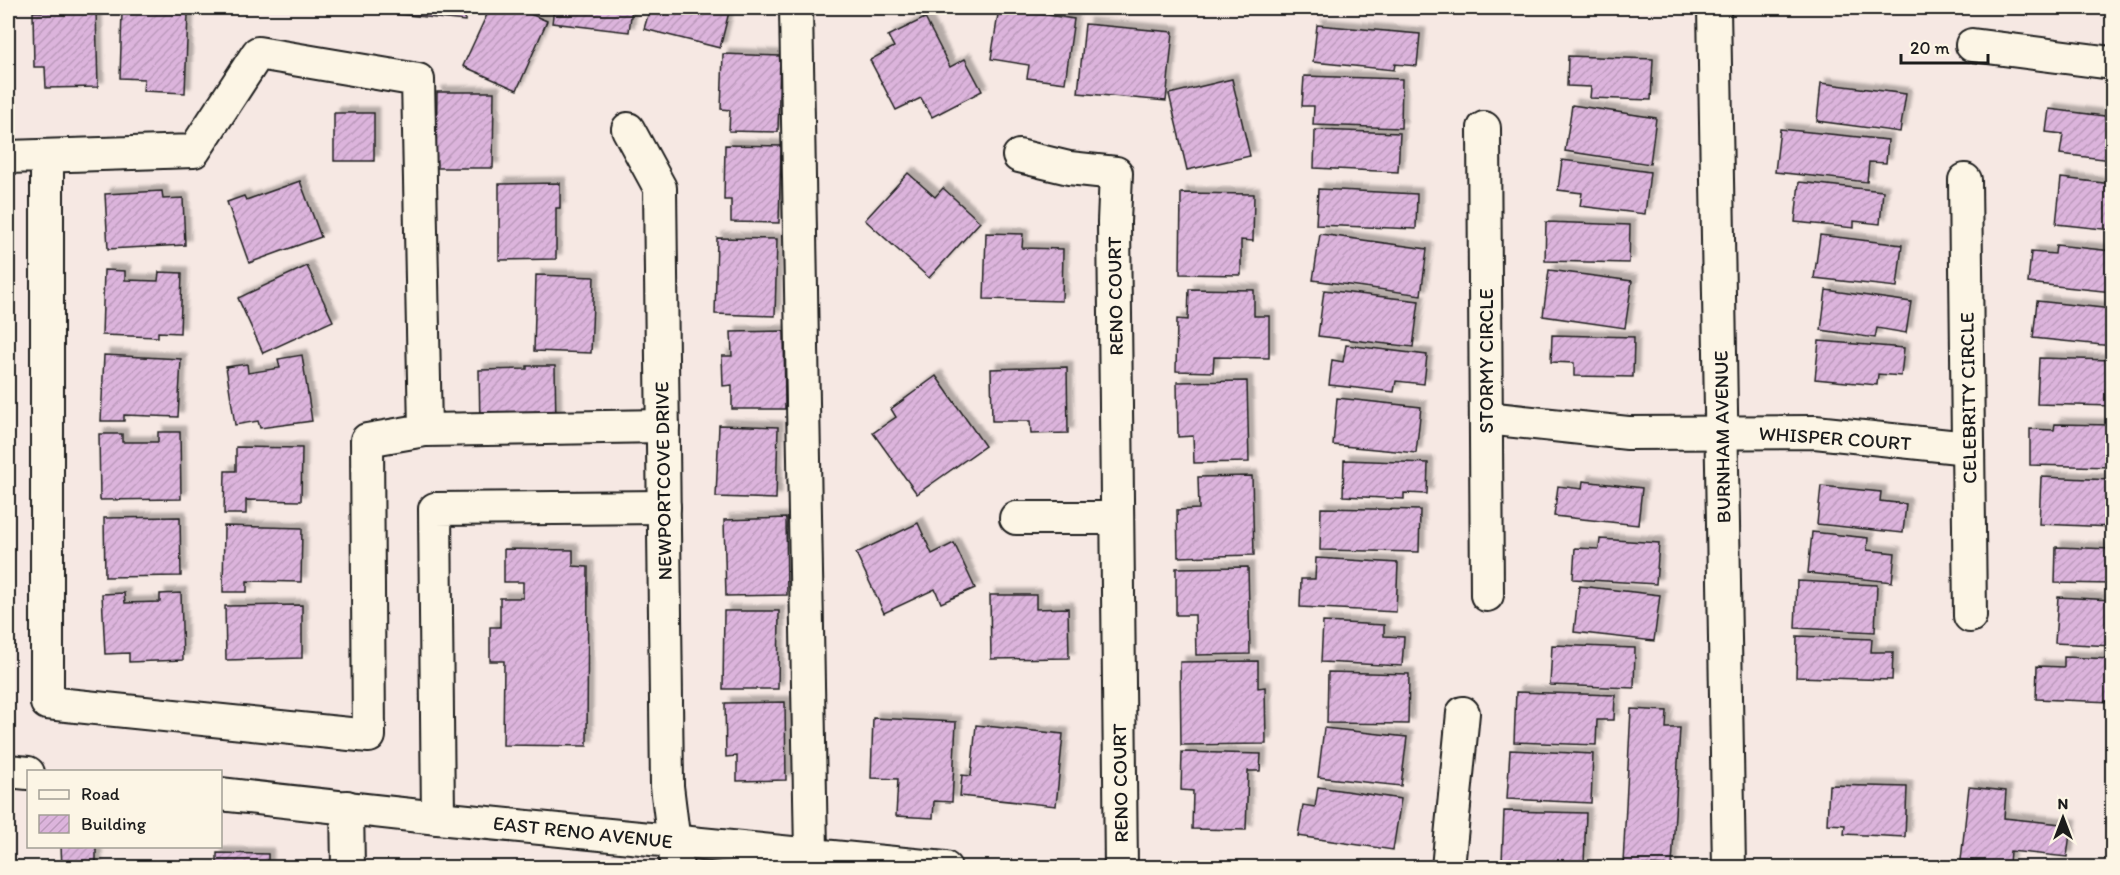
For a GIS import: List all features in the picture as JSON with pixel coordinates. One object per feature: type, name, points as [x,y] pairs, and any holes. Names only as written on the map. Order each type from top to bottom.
[{"type":"street","points":[[796,8],[811,853]]},
{"type":"street","name":"BURNHAM AVENUE","points":[[1714,8],[1729,867]]},
{"type":"street","points":[[1972,45],[2112,63]]},
{"type":"street","points":[[8,157],[194,151],[258,53],[418,80],[424,430]]},
{"type":"street","name":"STORMY CIRCLE","points":[[1484,128],[1487,595]]},
{"type":"street","name":"NEWPORTCOVE DRIVE","points":[[628,129],[660,188],[667,786],[676,854]]},
{"type":"street","points":[[46,156],[47,703],[369,736],[368,440],[424,430],[663,426]]},
{"type":"street","name":"RENO COURT","points":[[1019,156],[1069,168],[1116,173],[1114,222],[1121,867]]},
{"type":"street","name":"CELEBRITY CIRCLE","points":[[1965,180],[1970,616]]},
{"type":"street","name":"WHISPER COURT","points":[[1486,418],[1628,433],[1815,432],[1968,448]]},
{"type":"street","points":[[438,818],[435,509],[664,507]]},
{"type":"street","points":[[1016,518],[1117,518]]},
{"type":"street","points":[[1448,867],[1463,713]]},
{"type":"street","points":[[8,771],[27,773]]},
{"type":"street","name":"EAST RENO AVENUE","points":[[222,794],[438,818],[676,854],[811,853],[881,865],[945,867]]},
{"type":"street","points":[[347,807],[348,867]]},
{"type":"building","points":[[357,8],[387,8],[387,10]]},
{"type":"building","points":[[389,8],[466,8],[465,21],[388,13]]},
{"type":"building","points":[[490,8],[516,8],[547,21],[517,90],[463,66]]},
{"type":"building","points":[[554,8],[632,8],[629,32],[552,23]]},
{"type":"building","points":[[650,8],[730,8],[720,48],[644,29]]},
{"type":"building","points":[[999,8],[1074,19],[1065,83],[1027,78],[1029,65],[991,59]]},
{"type":"building","points":[[96,11],[98,87],[46,88],[45,67],[34,67],[33,12]]},
{"type":"building","points":[[122,11],[188,14],[185,93],[143,91],[144,79],[120,78]]},
{"type":"building","points":[[925,18],[950,67],[965,59],[982,91],[932,117],[921,98],[896,110],[870,60],[894,47],[888,36]]},
{"type":"building","points":[[1085,24],[1173,32],[1166,101],[1078,93]]},
{"type":"building","points":[[1317,25],[1420,34],[1417,66],[1395,64],[1394,70],[1313,62]]},
{"type":"building","points":[[723,54],[780,56],[778,132],[729,131],[730,110],[721,109]]},
{"type":"building","points":[[1568,56],[1653,59],[1651,100],[1590,98],[1591,87],[1567,86]]},
{"type":"building","points":[[1304,76],[1402,79],[1401,128],[1313,125],[1314,106],[1302,106]]},
{"type":"building","points":[[1232,79],[1250,156],[1187,170],[1169,94]]},
{"type":"building","points":[[1821,83],[1906,94],[1900,132],[1817,121]]},
{"type":"building","points":[[437,92],[494,92],[493,168],[436,168]]},
{"type":"building","points":[[1572,105],[1656,118],[1650,164],[1565,151]]},
{"type":"building","points":[[2049,109],[2112,117],[2112,160],[2060,154],[2063,134],[2046,132]]},
{"type":"building","points":[[334,113],[374,113],[374,161],[334,161]]},
{"type":"building","points":[[1780,129],[1888,140],[1886,163],[1869,162],[1867,182],[1775,172]]},
{"type":"building","points":[[1315,130],[1400,133],[1398,172],[1314,168]]},
{"type":"building","points":[[725,145],[781,146],[779,223],[731,222],[731,200],[724,200]]},
{"type":"building","points":[[1562,160],[1650,172],[1645,214],[1580,206],[1582,193],[1558,190]]},
{"type":"building","points":[[908,173],[935,197],[943,188],[980,222],[929,278],[865,220]]},
{"type":"building","points":[[2061,178],[2112,184],[2112,230],[2056,224]]},
{"type":"building","points":[[300,181],[321,237],[249,263],[227,202],[244,196],[246,200]]},
{"type":"building","points":[[1799,182],[1883,191],[1880,224],[1854,221],[1854,228],[1795,222]]},
{"type":"building","points":[[560,183],[560,208],[556,208],[556,259],[499,260],[499,184]]},
{"type":"building","points":[[1318,189],[1417,194],[1416,229],[1316,225]]},
{"type":"building","points":[[162,191],[163,199],[183,198],[185,245],[108,249],[105,194]]},
{"type":"building","points":[[1181,193],[1254,194],[1253,241],[1241,240],[1241,275],[1180,274]]},
{"type":"building","points":[[1546,222],[1630,225],[1629,263],[1545,261]]},
{"type":"building","points":[[986,233],[1023,234],[1022,248],[1063,249],[1062,301],[984,299]]},
{"type":"building","points":[[1320,234],[1427,249],[1421,295],[1313,280]]},
{"type":"building","points":[[1820,235],[1902,245],[1897,287],[1814,278]]},
{"type":"building","points":[[717,238],[777,239],[775,316],[715,314]]},
{"type":"building","points":[[2056,245],[2112,251],[2112,292],[2028,283],[2031,252],[2055,254]]},
{"type":"building","points":[[307,266],[333,321],[263,353],[238,298]]},
{"type":"building","points":[[104,270],[125,271],[125,280],[158,281],[159,272],[182,273],[180,333],[158,332],[158,337],[102,335]]},
{"type":"building","points":[[1549,270],[1632,281],[1625,328],[1543,316]]},
{"type":"building","points":[[536,275],[594,277],[591,353],[534,351]]},
{"type":"building","points":[[1189,289],[1254,290],[1254,316],[1269,316],[1269,358],[1214,357],[1213,372],[1176,371],[1177,319],[1188,320]]},
{"type":"building","points":[[1324,290],[1419,301],[1413,347],[1318,336]]},
{"type":"building","points":[[1826,290],[1911,302],[1906,333],[1877,328],[1875,338],[1821,330]]},
{"type":"building","points":[[2037,301],[2112,309],[2112,346],[2033,338]]},
{"type":"building","points":[[784,331],[785,409],[732,409],[732,385],[723,386],[722,356],[732,356],[731,332]]},
{"type":"building","points":[[1552,335],[1634,337],[1633,377],[1574,376],[1574,363],[1551,362]]},
{"type":"building","points":[[1819,341],[1904,348],[1901,376],[1878,374],[1877,385],[1815,379]]},
{"type":"building","points":[[1346,345],[1427,355],[1424,384],[1396,381],[1394,392],[1329,385],[1332,360],[1343,362]]},
{"type":"building","points":[[104,355],[181,359],[178,417],[124,415],[124,421],[101,421]]},
{"type":"building","points":[[302,355],[312,421],[260,428],[258,421],[235,425],[226,367],[247,364],[248,373],[280,368],[278,359]]},
{"type":"building","points":[[2039,358],[2112,360],[2112,406],[2037,404]]},
{"type":"building","points":[[527,366],[555,366],[556,425],[480,426],[479,370],[527,369]]},
{"type":"building","points":[[1067,367],[1068,433],[1031,434],[1030,421],[992,421],[991,369]]},
{"type":"building","points":[[936,376],[985,446],[917,494],[873,433],[896,417],[891,409]]},
{"type":"building","points":[[1247,381],[1249,462],[1194,463],[1193,436],[1178,437],[1177,382]]},
{"type":"building","points":[[1337,398],[1421,407],[1416,453],[1333,445]]},
{"type":"building","points":[[2055,424],[2112,425],[2112,467],[2030,465],[2030,429],[2054,430]]},
{"type":"building","points":[[719,425],[778,427],[776,499],[716,497]]},
{"type":"building","points":[[158,432],[180,432],[181,499],[100,500],[99,434],[122,434],[122,442],[158,442]]},
{"type":"building","points":[[236,447],[302,448],[301,501],[246,500],[246,514],[224,514],[225,471],[236,471]]},
{"type":"building","points":[[1344,460],[1428,463],[1427,494],[1404,493],[1404,499],[1343,496]]},
{"type":"building","points":[[1252,476],[1254,555],[1178,557],[1177,510],[1199,509],[1198,477]]},
{"type":"building","points":[[2041,477],[2112,480],[2112,527],[2039,524]]},
{"type":"building","points":[[1583,481],[1642,488],[1638,525],[1554,516],[1558,486],[1582,489]]},
{"type":"building","points":[[1821,486],[1881,492],[1880,501],[1906,504],[1903,533],[1817,524]]},
{"type":"building","points":[[1321,508],[1420,510],[1419,552],[1320,550]]},
{"type":"building","points":[[180,517],[181,576],[105,577],[104,518]]},
{"type":"building","points":[[786,518],[787,595],[726,596],[724,520]]},
{"type":"building","points":[[918,523],[932,554],[954,543],[975,588],[941,603],[935,589],[884,613],[856,553]]},
{"type":"building","points":[[224,526],[302,528],[301,582],[247,581],[247,592],[223,592]]},
{"type":"building","points":[[1812,532],[1868,538],[1867,550],[1895,553],[1892,582],[1808,573]]},
{"type":"building","points":[[1600,539],[1659,543],[1656,584],[1573,579],[1575,548],[1599,549]]},
{"type":"building","points":[[2056,547],[2112,549],[2112,584],[2055,583]]},
{"type":"building","points":[[504,549],[573,550],[573,566],[588,567],[587,746],[503,745],[504,661],[490,661],[490,627],[500,627],[500,598],[523,598],[523,582],[504,582]]},
{"type":"building","points":[[1316,558],[1398,563],[1396,612],[1300,607],[1301,579],[1315,579]]},
{"type":"building","points":[[1248,567],[1250,654],[1196,655],[1195,615],[1176,615],[1176,568]]},
{"type":"building","points":[[1797,581],[1877,585],[1875,632],[1795,628]]},
{"type":"building","points":[[1579,586],[1660,595],[1654,641],[1574,632]]},
{"type":"building","points":[[124,593],[125,603],[160,602],[160,594],[181,593],[183,660],[129,662],[129,653],[105,654],[102,594]]},
{"type":"building","points":[[990,595],[1036,595],[1036,609],[1068,608],[1069,658],[991,659]]},
{"type":"building","points":[[2058,597],[2112,600],[2112,646],[2055,643]]},
{"type":"building","points":[[302,605],[302,658],[226,660],[225,606]]},
{"type":"building","points":[[724,611],[779,611],[778,689],[723,689]]},
{"type":"building","points":[[1323,622],[1384,625],[1384,636],[1404,637],[1402,666],[1321,662]]},
{"type":"building","points":[[1797,636],[1872,639],[1871,652],[1893,652],[1892,680],[1796,677]]},
{"type":"building","points":[[1552,645],[1635,648],[1634,688],[1550,685]]},
{"type":"building","points":[[2064,657],[2112,659],[2112,702],[2036,699],[2037,666],[2064,667]]},
{"type":"building","points":[[1258,661],[1258,688],[1265,687],[1266,744],[1181,745],[1180,662]]},
{"type":"building","points":[[1328,672],[1409,674],[1408,724],[1327,723]]},
{"type":"building","points":[[1516,692],[1615,695],[1614,720],[1597,720],[1596,745],[1514,742]]},
{"type":"building","points":[[785,702],[786,780],[737,781],[737,756],[726,757],[725,703]]},
{"type":"building","points":[[1631,709],[1667,711],[1666,728],[1680,728],[1672,866],[1623,864]]},
{"type":"building","points":[[873,718],[956,722],[952,802],[934,801],[933,818],[896,816],[898,779],[871,778]]},
{"type":"building","points":[[976,725],[1063,734],[1056,806],[960,796],[962,775],[971,776]]},
{"type":"building","points":[[1324,728],[1407,737],[1401,786],[1318,777]]},
{"type":"building","points":[[1510,750],[1593,754],[1591,803],[1507,799]]},
{"type":"building","points":[[1182,752],[1261,754],[1260,771],[1248,771],[1246,830],[1192,829],[1193,791],[1181,790]]},
{"type":"building","points":[[1829,785],[1907,787],[1905,837],[1844,834],[1845,825],[1827,824]]},
{"type":"building","points":[[1318,787],[1401,799],[1393,850],[1298,836],[1303,805],[1315,807]]},
{"type":"building","points":[[1969,787],[2006,791],[2004,818],[2071,825],[2067,857],[2010,851],[2009,864],[1961,860]]},
{"type":"building","points":[[1504,811],[1586,813],[1584,864],[1502,862]]},
{"type":"building","points":[[61,848],[96,848],[96,868],[62,868]]},
{"type":"building","points":[[217,853],[268,854],[268,868],[217,868]]}]
